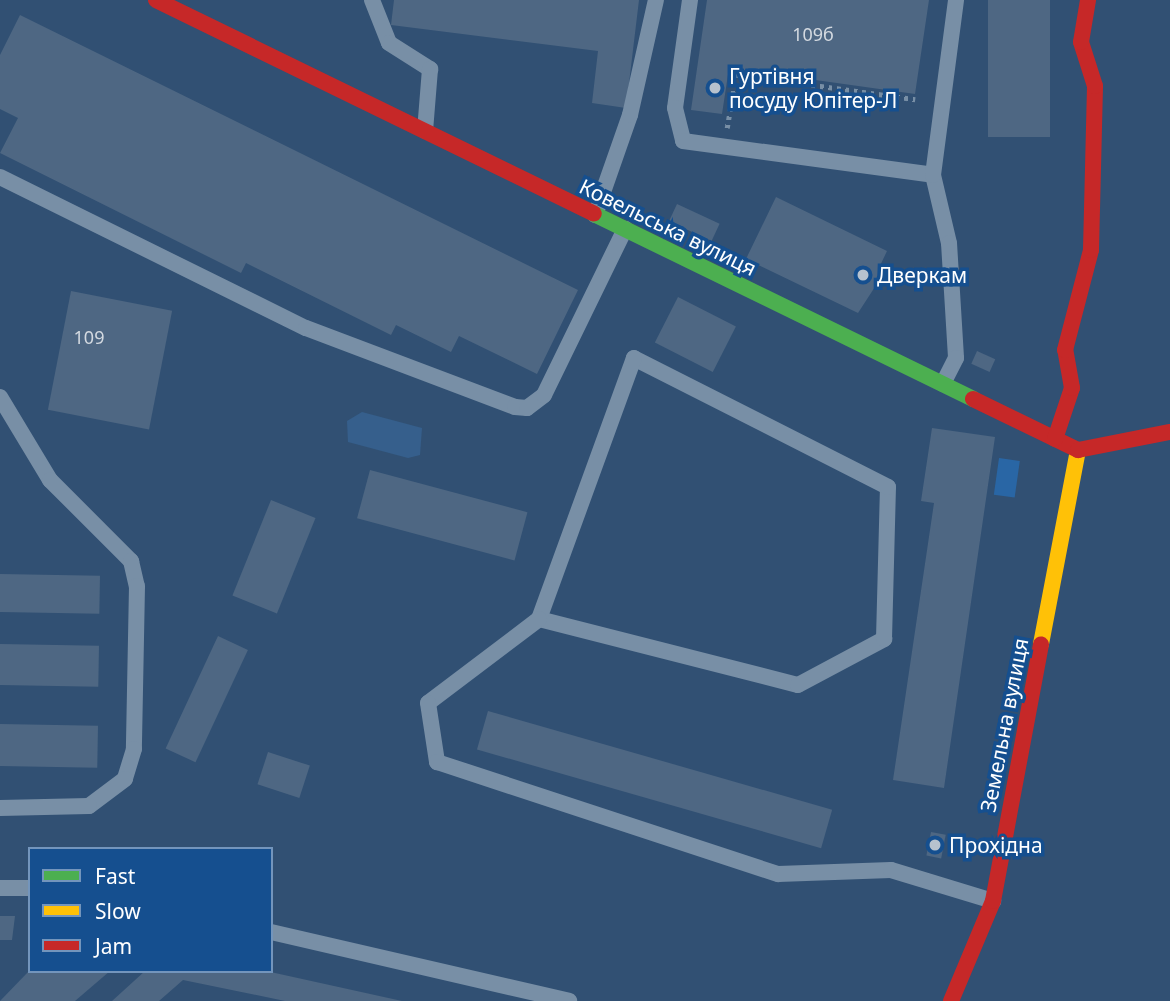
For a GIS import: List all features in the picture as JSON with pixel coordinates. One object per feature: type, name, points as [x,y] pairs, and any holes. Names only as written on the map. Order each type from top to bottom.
[{"type":"street","name":"Ковельська вулиця","points":[[156,0],[1078,450]]},
{"type":"street","points":[[1055,439],[1072,388],[1065,350],[1091,250],[1095,86],[1081,42],[1088,0]]},
{"type":"street","points":[[1078,450],[1170,432]]},
{"type":"street","name":"Земельна вулиця","points":[[951,1001],[993,901],[1078,450]]},
{"type":"lane","points":[[372,0],[389,43],[430,68],[425,131]]},
{"type":"lane","points":[[595,215],[628,125],[656,0]]},
{"type":"lane","points":[[690,0],[675,107],[683,141],[933,176]]},
{"type":"lane","points":[[943,384],[956,358],[949,243],[933,176],[956,0]]},
{"type":"lane","points":[[0,177],[306,328],[515,407],[527,408],[544,395],[625,229]]},
{"type":"lane","points":[[539,620],[798,685],[884,639],[888,487],[634,358],[539,620],[429,703],[437,762],[778,874],[891,870],[993,901]]},
{"type":"lane","points":[[0,397],[50,480],[131,561],[137,586],[134,749],[125,779],[89,806],[0,808]]},
{"type":"lane","points":[[0,888],[28,888]]},
{"type":"lane","points":[[273,932],[569,1001]]},
{"type":"path","points":[[724,147],[736,74],[915,99]]},
{"type":"shaded area","points":[[362,412],[422,428],[420,455],[408,458],[348,442],[347,421]]},
{"type":"shaded area","points":[[999,458],[1020,461],[1015,498],[994,495]]},
{"type":"building","points":[[394,0],[639,0],[626,108],[592,103],[598,51],[391,25]]},
{"type":"building","points":[[707,0],[929,0],[915,94],[729,68],[722,114],[691,110]]},
{"type":"building","points":[[988,0],[1050,0],[1050,137],[988,137]]},
{"type":"building","points":[[20,15],[578,290],[537,374],[459,336],[451,352],[396,325],[391,335],[246,263],[241,273],[0,153],[18,118],[0,109],[0,55]]},
{"type":"building","points":[[776,197],[887,251],[878,270],[884,273],[858,313],[746,259]]},
{"type":"building","points":[[677,204],[720,224],[712,241],[669,221]]},
{"type":"building","points":[[71,291],[172,311],[149,429],[48,410]]},
{"type":"building","points":[[678,297],[736,327],[713,372],[655,342]]},
{"type":"building","points":[[977,351],[995,359],[990,372],[971,364]]},
{"type":"building","points":[[932,428],[995,437],[944,788],[893,780],[934,503],[921,501]]},
{"type":"building","points":[[370,470],[527,512],[515,560],[357,518]]},
{"type":"building","points":[[271,500],[316,518],[277,613],[232,595]]},
{"type":"building","points":[[0,574],[100,576],[99,614],[0,612]]},
{"type":"building","points":[[218,636],[248,650],[196,762],[166,748]]},
{"type":"building","points":[[0,644],[99,646],[98,687],[0,685]]},
{"type":"building","points":[[488,711],[832,810],[821,848],[477,749]]},
{"type":"building","points":[[0,724],[98,726],[97,768],[0,766]]},
{"type":"building","points":[[268,752],[310,766],[299,798],[257,784]]},
{"type":"building","name":"Прохідна","points":[[931,832],[946,835],[941,858],[926,856]]},
{"type":"building","points":[[0,916],[15,916],[12,940],[0,940]]},
{"type":"building","points":[[28,972],[108,973],[75,1001],[0,1001]]},
{"type":"building","points":[[143,973],[273,973],[402,1001],[285,1001],[183,980],[159,1001],[112,1001]]},
{"type":"traffic: fast","points":[[594,214],[973,399]]},
{"type":"traffic: slow","points":[[1041,644],[1078,450]]},
{"type":"traffic: jam","points":[[156,0],[594,214]]},
{"type":"traffic: jam","points":[[1055,439],[1072,388],[1065,350],[1091,250],[1095,86],[1081,42],[1088,0]]},
{"type":"traffic: jam","points":[[973,399],[1078,450],[1170,432]]},
{"type":"traffic: jam","points":[[951,1001],[993,901],[1041,644]]},
{"type":"place","name":"Гуртівня посуду Юпітер-Л","points":[[715,88]]},
{"type":"place","name":"Дверкам","points":[[863,275]]},
{"type":"place","name":"Прохідна","points":[[935,845]]}]
